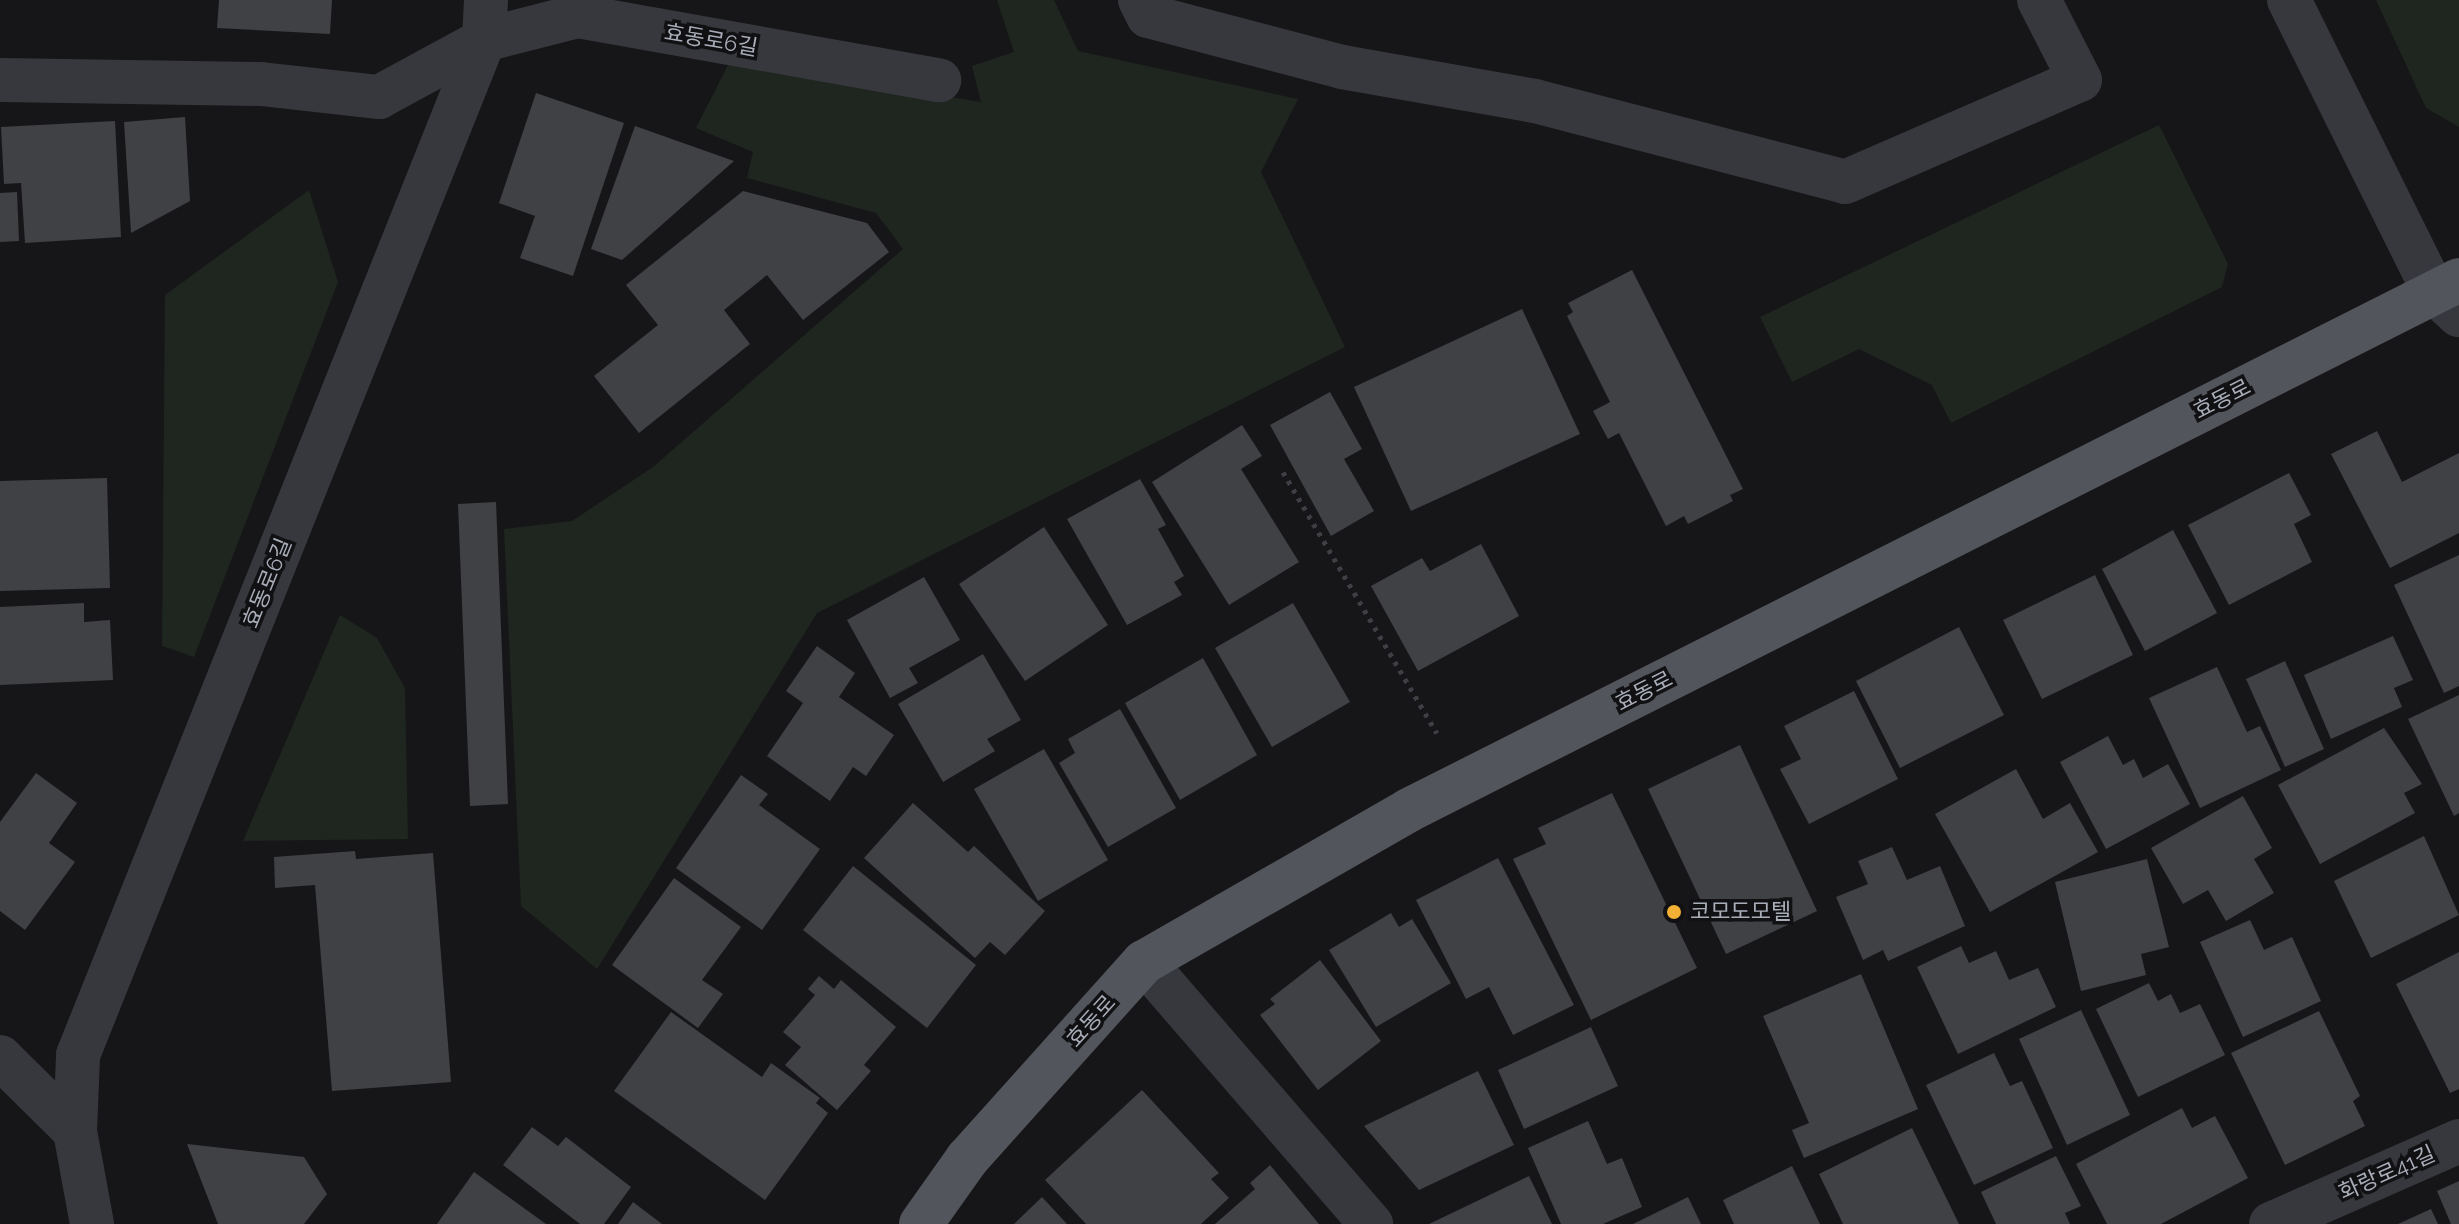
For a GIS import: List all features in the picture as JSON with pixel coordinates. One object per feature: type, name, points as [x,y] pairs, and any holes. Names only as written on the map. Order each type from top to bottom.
[{"type":"main road","name":"효동로","points":[[921,1224],[967,1159],[1144,962],[1466,782],[2451,296]]},
{"type":"street","points":[[1140,0],[1148,16],[1342,67],[1535,101],[1845,182],[2080,80],[2039,0]]},
{"type":"street","points":[[2289,0],[2451,296]]},
{"type":"street","name":"효동로6길","points":[[0,80],[261,84],[379,97],[485,20],[578,16],[939,80]]},
{"type":"street","name":"효동로6길","points":[[92,1224],[75,1131],[78,1055],[485,20]]},
{"type":"street","points":[[1144,962],[1371,1224]]},
{"type":"street","points":[[0,1057],[75,1131]]},
{"type":"street","name":"화랑로41길","points":[[2271,1224],[2459,1141]]},
{"type":"path","points":[[1283,472],[1466,782]]},
{"type":"shaded area","points":[[997,0],[1054,0],[1078,51],[1298,99],[1261,172],[1345,347],[817,613],[597,969],[521,906],[504,529],[572,521],[653,467],[903,249],[876,213],[747,178],[753,152],[696,128],[730,61],[981,102],[972,66],[1014,52]]},
{"type":"shaded area","points":[[2376,0],[2459,0],[2459,127],[2426,108]]},
{"type":"shaded area","points":[[2159,125],[2228,264],[2222,287],[1951,423],[1932,385],[1859,349],[1792,382],[1760,317]]},
{"type":"shaded area","points":[[309,190],[338,282],[194,657],[162,646],[165,295]]},
{"type":"shaded area","points":[[340,615],[377,638],[405,688],[408,839],[243,841]]},
{"type":"building","points":[[219,0],[332,0],[330,34],[217,28]]},
{"type":"building","points":[[536,93],[624,123],[573,276],[520,258],[535,216],[499,203]]},
{"type":"building","points":[[185,117],[190,201],[131,233],[124,122]]},
{"type":"building","points":[[115,121],[121,237],[25,243],[21,183],[4,184],[1,127]]},
{"type":"building","points":[[635,126],[734,161],[622,260],[591,249]]},
{"type":"building","points":[[743,191],[867,223],[889,252],[803,320],[767,275],[724,310],[750,344],[639,433],[594,376],[658,325],[626,285]]},
{"type":"building","points":[[17,192],[19,241],[0,242],[0,193]]},
{"type":"building","points":[[1632,270],[1743,489],[1730,495],[1733,501],[1688,524],[1684,516],[1666,526],[1619,433],[1608,439],[1593,411],[1610,402],[1567,316],[1573,312],[1568,303]]},
{"type":"building","points":[[1522,309],[1580,434],[1411,511],[1354,387]]},
{"type":"building","points":[[1330,392],[1362,449],[1344,459],[1374,511],[1331,536],[1270,425]]},
{"type":"building","points":[[1242,425],[1262,456],[1241,469],[1299,562],[1229,605],[1152,482]]},
{"type":"building","points":[[2377,431],[2402,482],[2459,453],[2459,533],[2390,568],[2331,454]]},
{"type":"building","points":[[2289,473],[2311,515],[2294,524],[2312,562],[2229,605],[2188,525]]},
{"type":"building","points":[[107,478],[110,588],[0,591],[0,481]]},
{"type":"building","points":[[1140,479],[1166,525],[1158,529],[1184,576],[1174,582],[1182,595],[1127,625],[1067,519]]},
{"type":"building","points":[[496,502],[508,804],[470,806],[458,504]]},
{"type":"building","points":[[1044,527],[1108,625],[1025,681],[959,584]]},
{"type":"building","points":[[2173,530],[2217,613],[2145,651],[2102,569]]},
{"type":"building","points":[[1481,544],[1519,616],[1418,671],[1371,586],[1422,558],[1430,571]]},
{"type":"building","points":[[2459,555],[2459,686],[2444,693],[2394,585]]},
{"type":"building","points":[[2095,575],[2133,655],[2042,699],[2003,620]]},
{"type":"building","points":[[924,577],[960,640],[909,668],[918,683],[890,698],[847,620]]},
{"type":"building","points":[[84,603],[84,622],[110,620],[113,680],[0,685],[0,607]]},
{"type":"building","points":[[1293,603],[1350,702],[1272,747],[1215,648]]},
{"type":"building","points":[[1959,627],[2004,715],[1900,768],[1856,681]]},
{"type":"building","points":[[2393,636],[2413,680],[2394,688],[2402,707],[2331,739],[2304,675]]},
{"type":"building","points":[[817,646],[855,673],[839,697],[894,735],[866,776],[853,767],[830,801],[767,756],[803,703],[786,691]]},
{"type":"building","points":[[983,654],[1021,720],[987,739],[995,751],[943,782],[898,704]]},
{"type":"building","points":[[1203,658],[1257,755],[1180,800],[1125,703]]},
{"type":"building","points":[[2285,661],[2324,749],[2285,767],[2246,679]]},
{"type":"building","points":[[2217,667],[2247,732],[2260,726],[2281,770],[2200,808],[2149,698]]},
{"type":"building","points":[[1854,691],[1898,779],[1809,824],[1780,769],[1801,759],[1784,726]]},
{"type":"building","points":[[2459,695],[2459,813],[2454,816],[2408,719]]},
{"type":"building","points":[[1120,709],[1176,808],[1108,847],[1059,763],[1075,753],[1068,739]]},
{"type":"building","points":[[2384,728],[2422,784],[2404,793],[2415,813],[2320,864],[2278,785]]},
{"type":"building","points":[[2108,736],[2123,765],[2134,759],[2143,778],[2168,764],[2190,804],[2106,849],[2060,762]]},
{"type":"building","points":[[1740,745],[1817,911],[1726,954],[1648,789]]},
{"type":"building","points":[[1044,749],[1108,860],[1038,901],[974,789]]},
{"type":"building","points":[[2016,769],[2043,819],[2070,803],[2098,852],[1990,912],[1935,814]]},
{"type":"building","points":[[36,773],[77,803],[49,843],[75,862],[25,930],[0,911],[0,822]]},
{"type":"building","points":[[741,775],[768,794],[759,805],[820,849],[762,930],[676,868]]},
{"type":"building","points":[[1612,793],[1697,968],[1591,1020],[1513,859],[1546,844],[1538,828]]},
{"type":"building","points":[[2243,796],[2272,848],[2254,859],[2274,893],[2226,921],[2208,890],[2183,904],[2151,848]]},
{"type":"building","points":[[913,803],[968,852],[974,846],[1045,911],[1005,955],[990,942],[975,958],[864,858]]},
{"type":"building","points":[[2424,836],[2459,915],[2371,958],[2334,881]]},
{"type":"building","points":[[1892,847],[1907,880],[1940,866],[1965,926],[1888,961],[1883,950],[1863,960],[1836,897],[1868,884],[1858,861]]},
{"type":"building","points":[[355,851],[356,859],[433,853],[451,1082],[332,1091],[315,885],[275,888],[274,857]]},
{"type":"building","points":[[1498,858],[1574,1005],[1513,1035],[1489,987],[1466,999],[1416,900]]},
{"type":"building","points":[[2147,859],[2169,947],[2141,954],[2146,975],[2081,991],[2055,882]]},
{"type":"building","points":[[853,866],[976,965],[927,1028],[803,930]]},
{"type":"building","points":[[674,878],[741,927],[702,980],[723,994],[698,1028],[612,965]]},
{"type":"building","points":[[1391,913],[1399,927],[1412,919],[1451,983],[1376,1027],[1329,950]]},
{"type":"building","points":[[2250,920],[2264,950],[2292,937],[2321,1001],[2243,1037],[2200,942]]},
{"type":"building","points":[[1961,946],[1969,963],[1996,951],[2009,980],[2038,968],[2056,1007],[1958,1054],[1917,967]]},
{"type":"building","points":[[2459,952],[2459,1089],[2450,1093],[2396,984]]},
{"type":"building","points":[[1320,960],[1381,1041],[1318,1090],[1260,1015],[1275,1004],[1270,999]]},
{"type":"building","points":[[1861,974],[1918,1109],[1804,1158],[1792,1130],[1809,1123],[1763,1016]]},
{"type":"building","points":[[819,976],[834,989],[841,980],[896,1027],[864,1065],[871,1071],[837,1110],[785,1065],[801,1047],[783,1032],[815,995],[808,989]]},
{"type":"building","points":[[2149,983],[2158,1001],[2171,994],[2180,1013],[2200,1004],[2225,1055],[2138,1097],[2096,1009]]},
{"type":"building","points":[[2081,1010],[2130,1115],[2067,1145],[2019,1039]]},
{"type":"building","points":[[2319,1011],[2360,1096],[2353,1101],[2365,1126],[2285,1165],[2231,1053]]},
{"type":"building","points":[[671,1012],[762,1077],[771,1063],[820,1098],[816,1103],[828,1113],[765,1200],[614,1091]]},
{"type":"building","points":[[1591,1027],[1618,1086],[1524,1129],[1498,1070]]},
{"type":"building","points":[[1994,1053],[2010,1086],[2022,1081],[2053,1148],[1974,1185],[1926,1085]]},
{"type":"building","points":[[1478,1071],[1514,1145],[1419,1190],[1364,1126]]},
{"type":"building","points":[[1142,1090],[1219,1173],[1211,1179],[1229,1198],[1201,1224],[1086,1224],[1045,1180]]},
{"type":"building","points":[[2182,1108],[2192,1128],[2215,1116],[2248,1178],[2161,1224],[2107,1224],[2076,1164]]},
{"type":"building","points":[[1588,1121],[1607,1164],[1622,1158],[1642,1207],[1603,1224],[1561,1224],[1528,1148]]},
{"type":"building","points":[[532,1127],[558,1146],[566,1137],[631,1187],[604,1224],[580,1224],[503,1165]]},
{"type":"building","points":[[1912,1128],[1959,1224],[1843,1224],[1819,1174]]},
{"type":"building","points":[[187,1144],[304,1157],[327,1194],[304,1224],[218,1224]]},
{"type":"building","points":[[2056,1156],[2081,1206],[2065,1213],[2070,1224],[1996,1224],[1981,1192]]},
{"type":"building","points":[[1270,1165],[1319,1224],[1215,1224],[1255,1189],[1250,1183]]},
{"type":"building","points":[[1792,1166],[1820,1224],[1734,1224],[1723,1200]]},
{"type":"building","points":[[474,1172],[546,1224],[437,1224]]},
{"type":"building","points":[[1529,1176],[1552,1224],[1429,1224]]},
{"type":"building","points":[[2459,1181],[2459,1224],[2451,1224],[2437,1191]]},
{"type":"building","points":[[1042,1197],[1067,1224],[1014,1224]]},
{"type":"building","points":[[1688,1197],[1701,1224],[1633,1224]]},
{"type":"building","points":[[633,1202],[662,1224],[618,1224]]},
{"type":"building","points":[[2431,1209],[2438,1224],[2398,1224]]},
{"type":"place","name":"코모도모텔","points":[[1674,912]]}]
